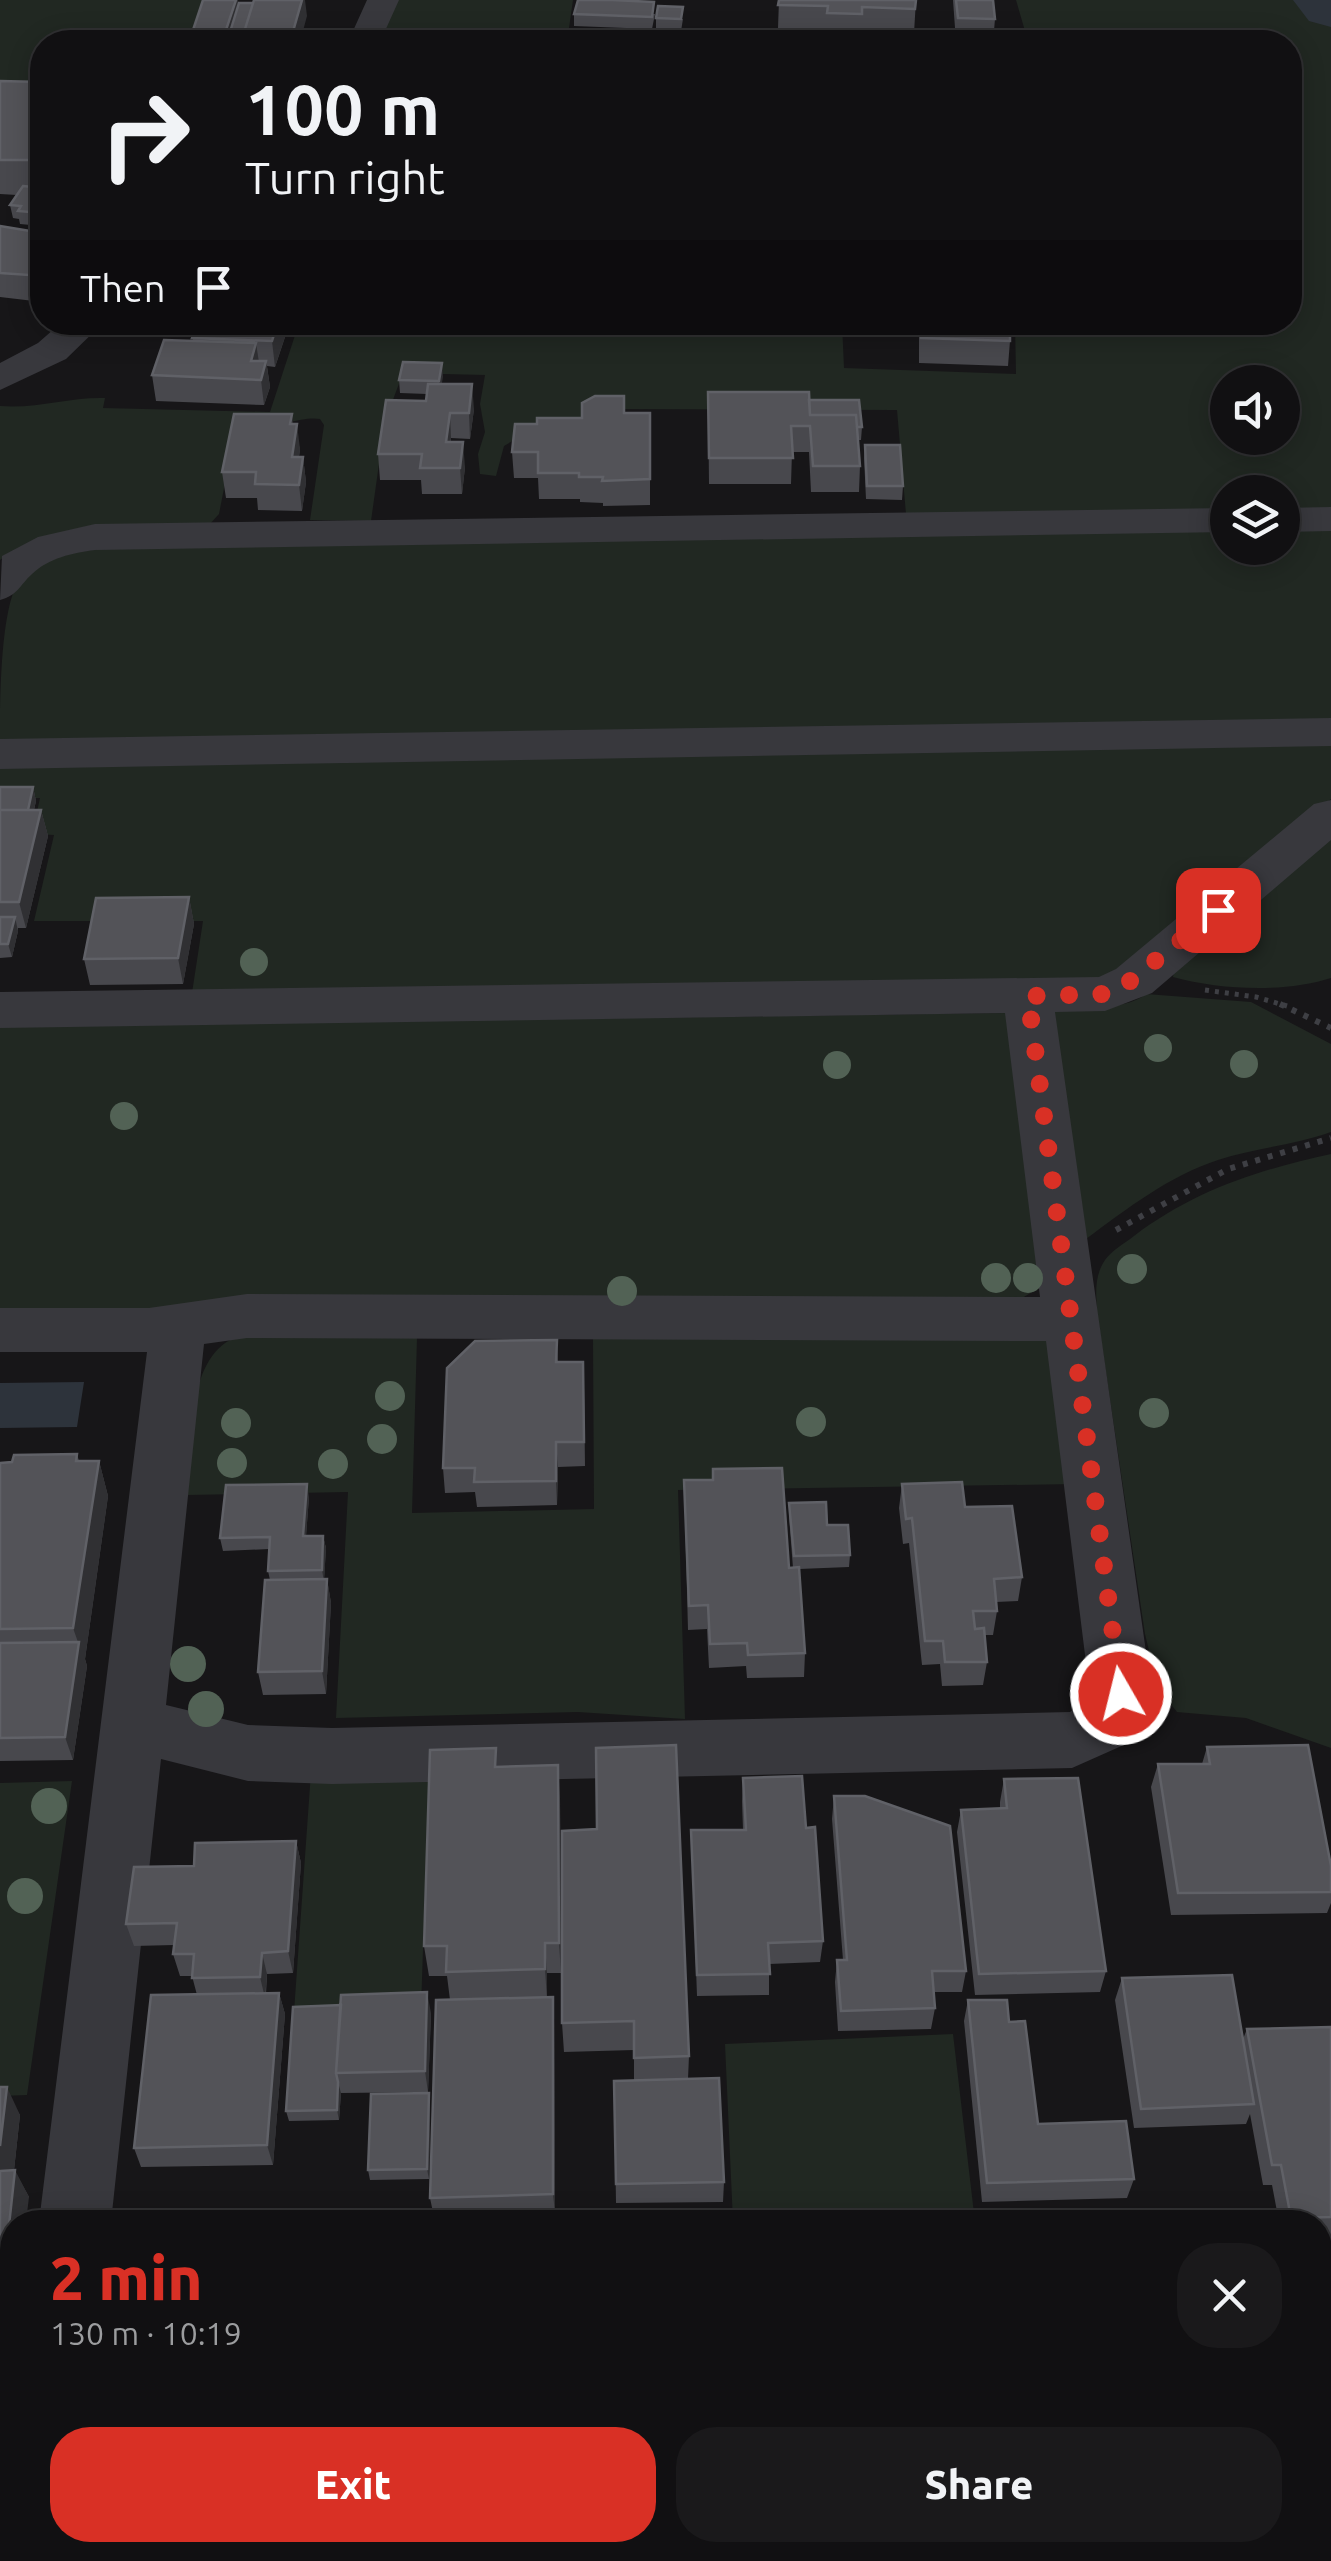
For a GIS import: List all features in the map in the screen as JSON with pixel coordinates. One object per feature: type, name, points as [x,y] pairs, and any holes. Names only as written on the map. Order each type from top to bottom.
[{"type":"street","points":[[369,30],[382,0]]},
{"type":"street","points":[[0,378],[52,351],[70,335]]},
{"type":"street","points":[[1300,520],[1331,519]]},
{"type":"street","points":[[0,587],[18,562],[37,551],[94,536],[1210,520]]},
{"type":"street","points":[[0,754],[1331,732]]},
{"type":"street","points":[[0,1010],[1105,994],[1134,981],[1331,815]]},
{"type":"street","points":[[133,1724],[248,1752],[332,1756],[1072,1740],[1096,1733],[1112,1718],[1121,1694],[1028,996]]},
{"type":"street","points":[[0,1330],[178,1328],[247,1316],[1067,1294]]},
{"type":"street","points":[[77,2210],[178,1328]]},
{"type":"path","points":[[1134,981],[1148,988],[1268,997],[1331,1028]]},
{"type":"path","points":[[1067,1294],[1118,1229],[1228,1168],[1331,1138]]},
{"type":"shaded area","points":[[0,0],[211,0],[193,30],[30,30],[30,109],[0,108]]},
{"type":"shaded area","points":[[394,0],[573,0],[569,30],[378,30]]},
{"type":"shaded area","points":[[1016,0],[1331,0],[1331,512],[1300,512],[1300,475],[1210,475],[1210,512],[906,514],[897,410],[601,409],[559,431],[519,437],[504,446],[496,476],[480,474],[478,454],[485,432],[480,404],[485,375],[403,373],[385,421],[371,521],[310,520],[324,425],[320,419],[302,419],[234,437],[219,514],[209,525],[6,555],[0,560],[0,406],[105,398],[103,408],[270,412],[295,335],[843,335],[844,368],[1016,374],[1015,335],[1302,335],[1302,30],[1025,30]]},
{"type":"shaded area","points":[[1331,527],[1331,721],[0,740],[5,630],[14,591],[27,573],[75,545],[1210,528],[1210,565],[1300,565],[1300,528]]},
{"type":"shaded area","points":[[1331,741],[1331,799],[1125,970],[1106,978],[192,993],[203,921],[34,921],[54,835],[32,834],[40,798],[0,798],[0,767]]},
{"type":"shaded area","points":[[1331,837],[1331,978],[1293,986],[1252,988],[1173,977],[1174,972]]},
{"type":"shaded area","points":[[1146,994],[1251,1002],[1331,1044],[1331,1132],[1200,1167],[1149,1194],[1086,1239],[1051,1011],[1125,1004]]},
{"type":"shaded area","points":[[1006,1013],[1041,1287],[1022,1298],[0,1310],[0,1026]]},
{"type":"shaded area","points":[[1331,1154],[1331,1748],[1246,1718],[1177,1712],[1158,1688],[1145,1634],[1096,1292],[1101,1266],[1108,1257],[1180,1206],[1253,1175]]},
{"type":"shaded area","points":[[234,1338],[417,1338],[412,1513],[594,1509],[593,1338],[1049,1340],[1075,1484],[678,1490],[685,1719],[578,1712],[336,1718],[348,1492],[187,1495],[191,1430],[199,1384],[218,1349]]},
{"type":"shaded area","points":[[84,1382],[77,1427],[0,1428],[0,1383]]},
{"type":"shaded area","points":[[429,1770],[421,2009],[294,2012],[311,1772]]},
{"type":"shaded area","points":[[72,1781],[27,2095],[0,2096],[0,1783]]},
{"type":"shaded area","points":[[953,2034],[974,2210],[732,2210],[725,2044]]},
{"type":"building","points":[[203,0],[236,0],[226,30],[193,30]]},
{"type":"building","points":[[254,0],[302,0],[293,30],[245,30]]},
{"type":"building","points":[[578,0],[654,2],[652,17],[574,14]]},
{"type":"building","points":[[779,0],[916,0],[915,9],[862,7],[862,14],[827,13],[828,6],[778,5]]},
{"type":"building","points":[[956,0],[993,0],[995,19],[958,18]]},
{"type":"building","points":[[239,3],[253,3],[245,30],[231,30]]},
{"type":"building","points":[[658,6],[683,7],[681,19],[656,18]]},
{"type":"building","points":[[0,81],[30,82],[30,160],[0,160]]},
{"type":"building","points":[[23,186],[30,187],[30,212],[18,211],[21,206],[10,205]]},
{"type":"building","points":[[0,226],[30,231],[29,275],[0,273]]},
{"type":"building","points":[[193,335],[274,335],[272,341],[192,338]]},
{"type":"building","points":[[1010,335],[1010,341],[921,338]]},
{"type":"building","points":[[164,340],[256,343],[251,361],[266,361],[261,380],[152,375]]},
{"type":"building","points":[[403,362],[442,363],[439,381],[399,380]]},
{"type":"building","points":[[428,384],[472,384],[469,413],[450,413],[446,442],[463,442],[460,468],[420,468],[422,454],[378,454],[386,400],[426,401]]},
{"type":"building","points":[[708,392],[809,392],[810,415],[856,415],[860,466],[813,466],[810,426],[791,426],[793,458],[709,458]]},
{"type":"building","points":[[595,396],[624,396],[624,413],[650,413],[650,479],[602,481],[603,477],[579,477],[579,473],[538,473],[538,452],[512,452],[515,424],[537,424],[537,418],[582,418],[582,403]]},
{"type":"building","points":[[809,400],[859,400],[862,427],[857,427],[856,415],[810,415]]},
{"type":"building","points":[[234,414],[292,414],[290,424],[297,424],[292,457],[303,457],[299,485],[255,484],[256,472],[222,472]]},
{"type":"building","points":[[865,445],[900,445],[903,486],[867,486]]},
{"type":"building","points":[[0,787],[33,787],[28,810],[0,810]]},
{"type":"building","points":[[0,810],[41,810],[19,902],[0,902]]},
{"type":"building","points":[[189,897],[178,958],[84,959],[96,898]]},
{"type":"building","points":[[0,917],[15,917],[8,944],[0,944]]},
{"type":"building","points":[[557,1340],[556,1362],[583,1362],[584,1442],[556,1442],[556,1481],[474,1482],[475,1468],[443,1468],[447,1368],[475,1341]]},
{"type":"building","points":[[77,1454],[76,1461],[99,1461],[73,1628],[0,1629],[0,1463],[12,1462],[14,1455]]},
{"type":"building","points":[[782,1468],[789,1568],[799,1567],[805,1653],[748,1655],[747,1643],[710,1644],[708,1605],[689,1606],[684,1480],[713,1480],[713,1469]]},
{"type":"building","points":[[962,1482],[965,1507],[1012,1506],[1022,1577],[994,1579],[997,1611],[973,1611],[975,1629],[984,1628],[987,1662],[945,1662],[943,1641],[925,1641],[912,1518],[906,1519],[902,1484]]},
{"type":"building","points":[[307,1484],[303,1536],[323,1536],[322,1570],[268,1571],[270,1537],[220,1538],[226,1485]]},
{"type":"building","points":[[826,1502],[827,1525],[848,1525],[850,1555],[794,1556],[789,1503]]},
{"type":"building","points":[[327,1579],[322,1671],[258,1672],[265,1580]]},
{"type":"building","points":[[79,1642],[65,1737],[0,1738],[0,1643]]},
{"type":"building","points":[[676,1745],[689,2056],[634,2058],[634,2021],[562,2023],[562,1831],[597,1829],[596,1748]]},
{"type":"building","points":[[1308,1745],[1331,1866],[1331,1892],[1178,1893],[1158,1764],[1210,1764],[1207,1747]]},
{"type":"building","points":[[496,1748],[495,1767],[558,1765],[559,1943],[545,1943],[545,1969],[446,1972],[447,1946],[424,1946],[430,1750]]},
{"type":"building","points":[[802,1776],[806,1828],[815,1827],[823,1941],[768,1943],[770,1974],[697,1975],[691,1830],[746,1830],[743,1778]]},
{"type":"building","points":[[1078,1778],[1106,1971],[979,1974],[961,1810],[1007,1808],[1004,1779]]},
{"type":"building","points":[[834,1796],[865,1796],[950,1826],[966,1971],[932,1971],[935,2008],[841,2011],[837,1960],[847,1960]]},
{"type":"building","points":[[296,1841],[288,1951],[262,1953],[260,1977],[192,1978],[194,1954],[173,1954],[177,1923],[126,1924],[134,1867],[194,1866],[195,1843]]},
{"type":"building","points":[[1232,1975],[1254,2104],[1141,2109],[1122,1978]]},
{"type":"building","points":[[427,1992],[425,2071],[336,2073],[341,1995]]},
{"type":"building","points":[[279,1993],[267,2145],[134,2148],[151,1995]]},
{"type":"building","points":[[553,1997],[553,2194],[430,2198],[436,2000]]},
{"type":"building","points":[[968,2000],[1007,2000],[1009,2022],[1025,2021],[1038,2124],[1126,2121],[1134,2179],[987,2183]]},
{"type":"building","points":[[341,2005],[337,2110],[286,2111],[293,2007]]},
{"type":"building","points":[[1331,2027],[1331,2210],[1289,2210],[1281,2165],[1272,2165],[1247,2029]]},
{"type":"building","points":[[719,2078],[724,2182],[616,2184],[614,2081]]},
{"type":"building","points":[[0,2087],[7,2087],[0,2146]]},
{"type":"building","points":[[429,2093],[427,2169],[368,2170],[371,2094]]},
{"type":"building","points":[[15,2170],[11,2210],[0,2210],[0,2171]]},
{"type":"waterway","points":[[1325,0],[1331,8]]},
{"type":"route","points":[[1121,1694],[1028,996],[1105,994],[1119,990],[1218,910]]}]
